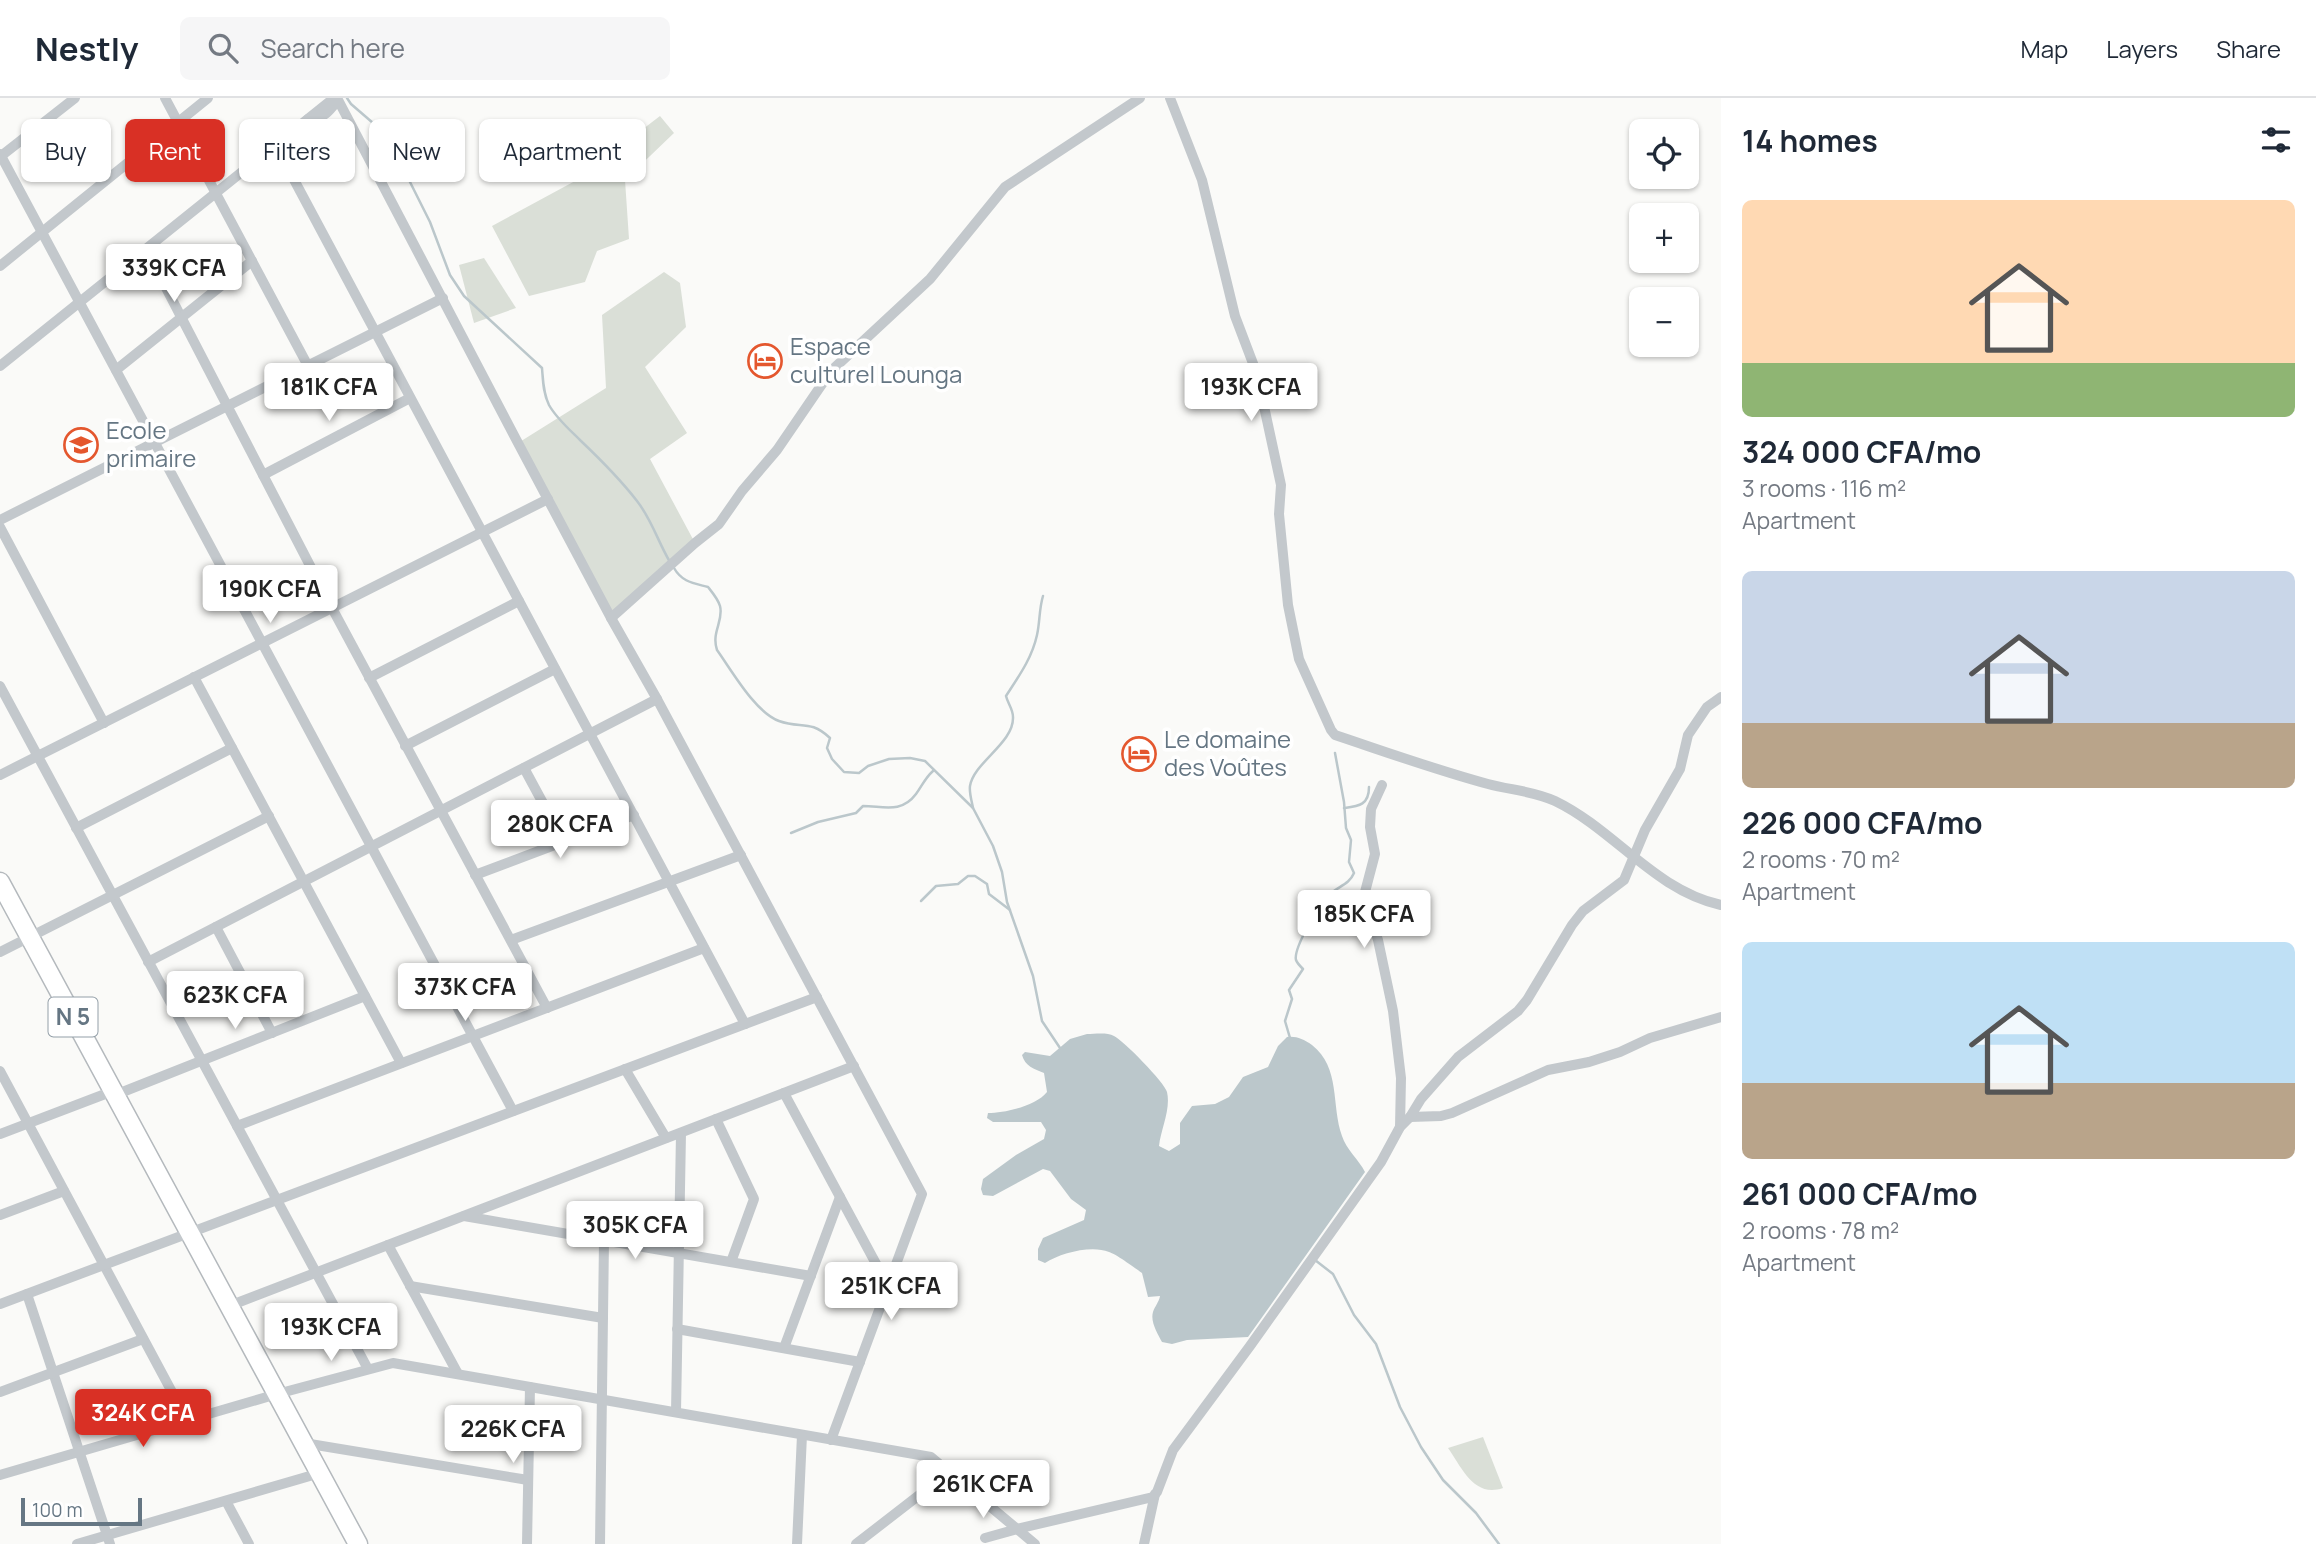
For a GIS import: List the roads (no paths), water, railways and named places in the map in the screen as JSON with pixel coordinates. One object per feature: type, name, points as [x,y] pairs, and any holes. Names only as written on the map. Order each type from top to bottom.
[{"type":"highway","name":"N 5","points":[[0,882],[358,1544]]},
{"type":"street","points":[[75,98],[1,155],[513,1111]]},
{"type":"street","points":[[166,98],[176,119]]},
{"type":"street","points":[[182,119],[208,98]]},
{"type":"street","points":[[611,618],[695,542],[719,524],[742,491],[777,450],[831,371],[930,279],[1005,187],[1140,98]]},
{"type":"street","points":[[1170,98],[1202,180],[1235,316],[1257,374],[1281,485],[1279,514],[1288,605],[1299,659],[1331,730],[1335,735],[1381,751],[1554,801],[1682,892],[1721,905]]},
{"type":"street","points":[[308,119],[337,99],[611,618],[922,1194],[831,1440]]},
{"type":"street","points":[[0,266],[125,165]]},
{"type":"street","points":[[0,366],[239,175]]},
{"type":"street","points":[[210,182],[308,366]]},
{"type":"street","points":[[295,182],[745,1024]]},
{"type":"street","points":[[116,370],[252,261]]},
{"type":"street","points":[[164,284],[369,678],[547,1008]]},
{"type":"street","points":[[0,520],[443,298]]},
{"type":"street","points":[[263,475],[410,398]]},
{"type":"street","points":[[0,775],[548,499]]},
{"type":"street","points":[[0,527],[104,723]]},
{"type":"street","points":[[369,678],[519,601]]},
{"type":"street","points":[[405,746],[555,669]]},
{"type":"street","points":[[194,677],[401,1063]]},
{"type":"street","points":[[0,686],[368,1369]]},
{"type":"street","points":[[1144,1544],[1155,1494],[1173,1450],[1381,1162],[1400,1127],[1421,1099],[1458,1057],[1518,1011],[1583,911],[1624,880],[1645,830],[1679,769],[1688,735],[1707,707],[1721,697]]},
{"type":"street","points":[[148,962],[657,699]]},
{"type":"street","points":[[76,828],[232,748]]},
{"type":"street","points":[[524,768],[564,842]]},
{"type":"street","points":[[1382,785],[1371,809],[1370,828],[1375,854],[1365,900],[1378,940],[1393,1011],[1401,1078],[1400,1127]]},
{"type":"street","points":[[475,875],[634,815]]},
{"type":"street","points":[[0,952],[269,816]]},
{"type":"street","points":[[510,940],[741,855]]},
{"type":"street","points":[[216,927],[272,1033]]},
{"type":"street","points":[[237,1126],[704,948]]},
{"type":"street","points":[[0,1134],[202,1061],[365,996]]},
{"type":"street","points":[[0,1304],[817,997]]},
{"type":"street","points":[[1410,1117],[1452,1113],[1548,1070],[1589,1062],[1650,1038],[1721,1017]]},
{"type":"street","points":[[229,1306],[853,1066]]},
{"type":"street","points":[[625,1069],[666,1138]]},
{"type":"street","points":[[0,1071],[187,1420]]},
{"type":"street","points":[[784,1093],[888,1286]]},
{"type":"street","points":[[716,1119],[754,1199],[731,1262]]},
{"type":"street","points":[[676,1412],[681,1133]]},
{"type":"street","points":[[0,1215],[64,1191]]},
{"type":"street","points":[[784,1348],[840,1197]]},
{"type":"street","points":[[463,1216],[811,1276]]},
{"type":"street","points":[[600,1544],[604,1240]]},
{"type":"street","points":[[388,1245],[458,1374]]},
{"type":"street","points":[[410,1286],[603,1318]]},
{"type":"street","points":[[27,1294],[109,1540]]},
{"type":"street","points":[[677,1329],[860,1362]]},
{"type":"street","points":[[0,1392],[143,1339]]},
{"type":"street","points":[[0,1475],[393,1363],[931,1457],[1035,1544]]},
{"type":"street","points":[[527,1544],[530,1387]]},
{"type":"street","points":[[797,1544],[803,1435]]},
{"type":"street","points":[[303,1443],[528,1480]]},
{"type":"street","points":[[856,1544],[949,1472]]},
{"type":"street","points":[[77,1544],[109,1540],[226,1501],[320,1474]]},
{"type":"street","points":[[981,1541],[1017,1528],[1129,1503],[1155,1494]]},
{"type":"street","points":[[226,1501],[249,1544]]},
{"type":"street","points":[[981,1541],[1007,1521]]},
{"type":"waterway","points":[[347,98],[373,123],[398,158],[430,222],[450,275],[464,296],[542,368],[546,396],[552,410],[637,501],[670,562]]},
{"type":"waterway","points":[[674,568],[684,579],[708,587],[716,598],[721,611],[716,638],[717,650],[761,709],[779,721],[811,726],[823,732],[830,738],[827,748],[832,759],[844,772],[859,773],[868,766],[889,759],[910,758],[925,761],[973,808],[993,846],[1002,872],[1007,902],[1033,976],[1042,1021],[1060,1048]]},
{"type":"waterway","points":[[973,808],[970,789],[973,777],[1001,744],[1012,726],[1013,714],[1006,696],[1032,651],[1043,596]]},
{"type":"waterway","points":[[1290,1038],[1285,1021],[1292,999],[1289,990],[1303,969],[1296,960],[1299,946],[1325,899],[1354,873],[1349,862],[1351,840],[1346,828],[1335,753]]},
{"type":"waterway","points":[[791,833],[818,822],[856,813],[863,806],[898,807],[916,794],[933,771]]},
{"type":"waterway","points":[[1344,808],[1362,804],[1367,798],[1369,787]]},
{"type":"waterway","points":[[921,901],[936,886],[958,884],[968,876],[975,876],[987,884],[989,894],[1010,910]]},
{"type":"waterway","points":[[1315,1260],[1333,1274],[1354,1315],[1376,1344],[1400,1407],[1421,1447],[1443,1480],[1476,1513],[1499,1544]]},
{"type":"place","name":"Espace culturel Lounga","points":[[765,361]]},
{"type":"place","name":"Ecole primaire","points":[[81,445]]},
{"type":"place","name":"Le domaine des Voûtes","points":[[1139,754]]}]
